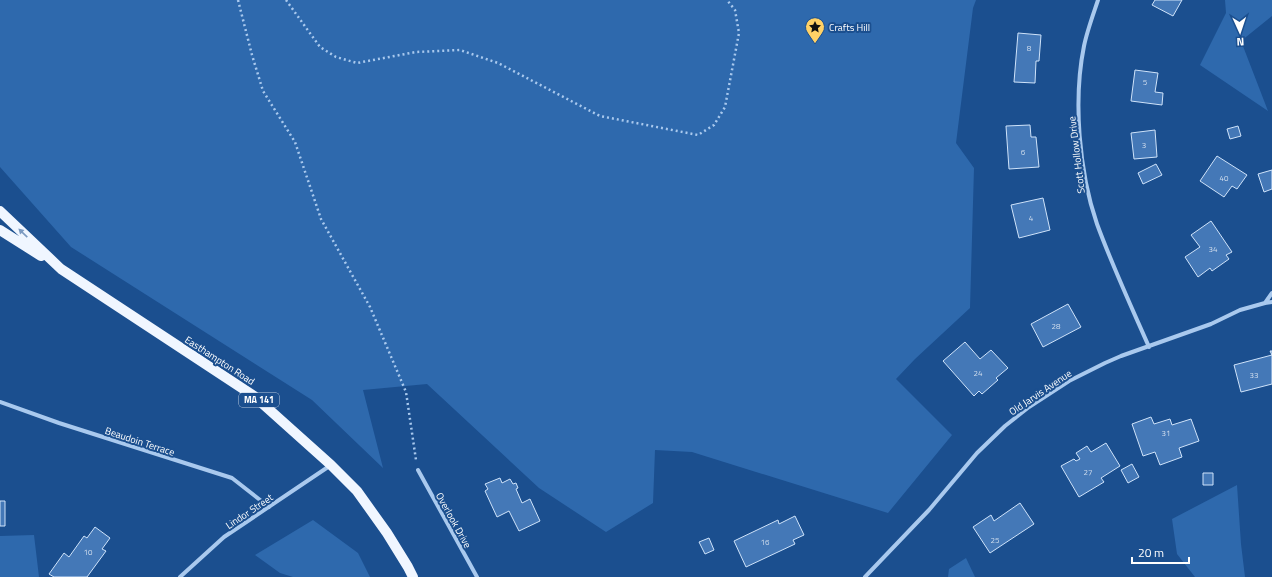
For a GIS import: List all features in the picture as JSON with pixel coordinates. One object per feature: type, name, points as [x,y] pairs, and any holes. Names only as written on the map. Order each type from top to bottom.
[{"type":"main road","name":"Easthampton Road","points":[[0,211],[62,270],[254,396],[331,465],[357,491],[387,533],[413,577]]},
{"type":"main road","name":"MA 141","points":[[0,230],[62,270]]},
{"type":"street","name":"Scott Hollow Drive","points":[[1098,0],[1090,22],[1084,46],[1080,81],[1079,117],[1084,170],[1090,202],[1097,224],[1149,347]]},
{"type":"street","points":[[1265,304],[1272,292]]},
{"type":"street","name":"Old Jarvis Avenue","points":[[865,577],[929,510],[977,453],[1012,420],[1029,407],[1069,381],[1120,356],[1211,324],[1240,310],[1272,302]]},
{"type":"street","name":"Beaudoin Terrace","points":[[0,402],[59,423],[232,478],[269,507]]},
{"type":"street","name":"Lindor Street","points":[[180,577],[224,537],[331,465]]},
{"type":"street","name":"Overlook Drive","points":[[418,470],[476,577]]},
{"type":"path","points":[[238,0],[263,91],[295,142],[321,219],[370,307],[406,392],[418,470]]},
{"type":"path","points":[[286,0],[320,47],[336,57],[357,62],[416,52],[460,50],[498,63],[600,116],[698,135],[714,125],[725,107],[740,33],[735,10],[727,0]]},
{"type":"shaded area","points":[[0,0],[976,0],[973,8],[956,143],[974,168],[970,308],[915,359],[896,379],[952,435],[888,513],[692,452],[655,450],[653,503],[606,532],[539,488],[427,384],[363,390],[383,468],[312,400],[71,247],[0,167]]},
{"type":"shaded area","points":[[1225,0],[1272,0],[1272,16],[1241,41],[1268,111],[1200,65],[1226,13]]},
{"type":"shaded area","points":[[1237,485],[1245,577],[1195,577],[1177,554],[1172,519]]},
{"type":"shaded area","points":[[313,520],[358,553],[370,577],[293,577],[280,573],[255,555]]},
{"type":"shaded area","points":[[34,535],[39,577],[0,577],[0,536]]},
{"type":"shaded area","points":[[966,558],[975,577],[948,577],[949,569]]},
{"type":"building","points":[[1155,0],[1182,0],[1173,16],[1152,5]]},
{"type":"building","points":[[1018,33],[1041,35],[1039,61],[1036,61],[1035,83],[1014,82]]},
{"type":"building","points":[[1135,70],[1158,73],[1155,92],[1163,93],[1162,105],[1131,101]]},
{"type":"building","points":[[1030,125],[1031,137],[1036,137],[1039,167],[1009,169],[1006,126]]},
{"type":"building","points":[[1238,126],[1241,136],[1230,139],[1227,129]]},
{"type":"building","points":[[1155,130],[1157,157],[1134,159],[1131,133]]},
{"type":"building","points":[[1217,156],[1247,175],[1237,189],[1232,186],[1224,197],[1200,181]]},
{"type":"building","points":[[1156,164],[1162,175],[1143,184],[1138,173]]},
{"type":"building","points":[[1272,170],[1272,189],[1264,192],[1258,174]]},
{"type":"building","points":[[1043,198],[1050,230],[1019,238],[1011,205]]},
{"type":"building","points":[[1211,221],[1232,252],[1226,255],[1229,259],[1212,271],[1210,268],[1198,277],[1185,257],[1200,247],[1191,235]]},
{"type":"building","points":[[1068,304],[1081,327],[1043,347],[1031,324]]},
{"type":"building","points":[[965,342],[980,359],[991,350],[1008,368],[996,378],[998,380],[982,394],[979,391],[974,396],[943,361]]},
{"type":"building","points":[[1272,355],[1272,384],[1241,392],[1234,365]]},
{"type":"building","points":[[1151,417],[1154,424],[1170,419],[1172,425],[1191,419],[1199,441],[1179,448],[1182,457],[1160,465],[1155,452],[1143,456],[1132,424]]},
{"type":"building","points":[[1106,443],[1120,466],[1101,478],[1104,482],[1079,497],[1061,466],[1074,459],[1076,461],[1080,459],[1076,453],[1087,446],[1091,452]]},
{"type":"building","points":[[1132,464],[1139,477],[1128,483],[1121,470]]},
{"type":"building","points":[[1203,473],[1213,473],[1213,485],[1203,485]]},
{"type":"building","points":[[500,478],[502,483],[510,479],[513,484],[516,483],[518,488],[516,489],[522,503],[530,499],[540,521],[519,531],[509,511],[497,517],[485,491],[488,489],[485,484]]},
{"type":"building","points":[[0,501],[5,501],[5,526],[0,526]]},
{"type":"building","points":[[1020,503],[1034,524],[990,553],[973,527],[991,515],[994,521]]},
{"type":"building","points":[[795,516],[804,535],[793,540],[795,544],[746,567],[734,541],[778,520],[779,524]]},
{"type":"building","points":[[95,527],[110,538],[102,549],[106,551],[87,577],[54,577],[49,574],[64,553],[69,557],[84,536],[87,538]]},
{"type":"building","points":[[709,538],[714,550],[705,554],[699,542]]},
{"type":"place","name":"Crafts Hill","points":[[815,44]]}]
